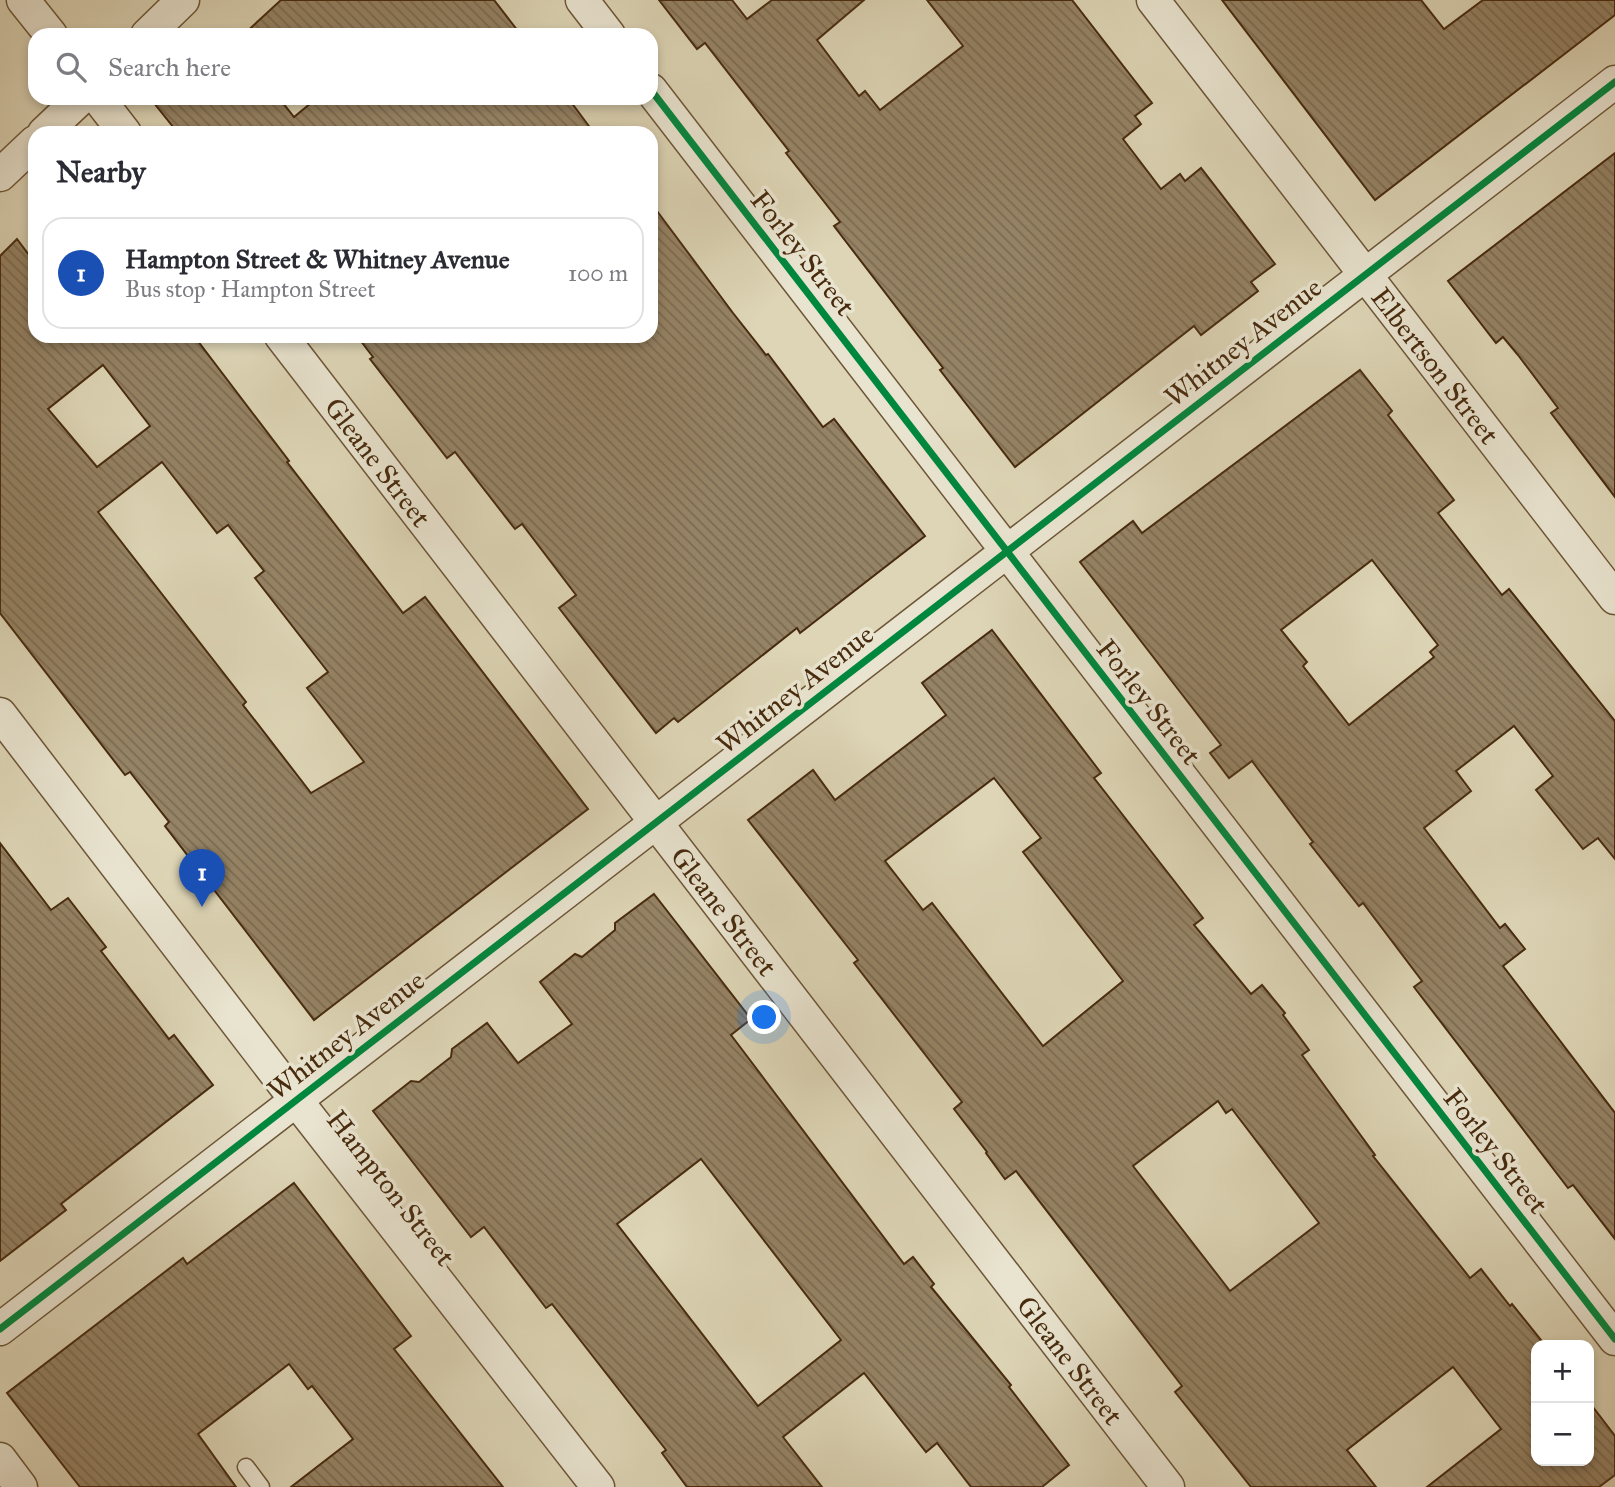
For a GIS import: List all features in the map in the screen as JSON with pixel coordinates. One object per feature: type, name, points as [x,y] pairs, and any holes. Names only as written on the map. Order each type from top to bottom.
[{"type":"street","points":[[23,0],[45,28]]},
{"type":"street","points":[[154,28],[183,0]]},
{"type":"street","points":[[582,0],[604,28]]},
{"type":"street","name":"Elbertson Street","points":[[1153,0],[1615,598]]},
{"type":"street","name":"Whitney Avenue","points":[[0,1329],[1615,82]]},
{"type":"street","name":"Forley Street","points":[[658,99],[1615,1339]]},
{"type":"street","points":[[51,126],[74,105]]},
{"type":"street","points":[[103,105],[120,126]]},
{"type":"street","points":[[0,175],[28,149]]},
{"type":"street","name":"Gleane Street","points":[[286,343],[1168,1487]]},
{"type":"street","name":"Hampton Street","points":[[0,714],[598,1487]]},
{"type":"street","points":[[0,1459],[21,1487]]},
{"type":"lane","points":[[246,1467],[261,1487]]},
{"type":"building","points":[[281,0],[494,0],[516,28],[251,28]]},
{"type":"building","points":[[659,0],[732,0],[747,19],[772,0],[864,0],[817,40],[859,96],[865,91],[880,110],[963,46],[927,0],[1072,0],[1152,103],[1135,116],[1141,124],[1123,139],[1161,189],[1180,174],[1185,181],[1201,168],[1275,264],[1251,282],[1258,291],[1201,335],[1194,326],[1015,467],[834,226],[840,222],[786,153],[789,151],[705,43],[697,49]]},
{"type":"building","points":[[1222,0],[1421,0],[1444,29],[1483,0],[1615,0],[1615,15],[1375,200]]},
{"type":"building","points":[[156,105],[285,105],[294,117],[309,105],[573,105],[589,126],[172,126]]},
{"type":"building","points":[[1615,153],[1615,497],[1551,413],[1558,408],[1518,355],[1503,337],[1496,343],[1448,281]]},
{"type":"building","points":[[658,212],[823,427],[834,419],[925,536],[800,633],[797,628],[678,722],[674,718],[656,733],[559,608],[576,595],[522,524],[515,529],[455,452],[447,458],[370,359],[373,357],[362,343],[658,343]]},
{"type":"building","points":[[17,239],[28,254],[28,343],[199,343],[403,613],[425,597],[588,809],[314,1020],[165,826],[169,822],[130,772],[125,775],[0,613],[0,256]],"holes":[[[103,365],[150,426],[97,467],[48,409]],[[162,462],[217,533],[228,525],[264,571],[255,578],[328,672],[307,688],[364,762],[311,793],[243,705],[246,702],[98,512]]]},
{"type":"building","points":[[1360,370],[1392,411],[1388,415],[1454,500],[1438,513],[1502,595],[1509,589],[1615,721],[1615,859],[1598,838],[1583,849],[1536,790],[1553,776],[1514,726],[1456,771],[1471,791],[1424,828],[1500,928],[1505,924],[1525,949],[1503,966],[1615,1113],[1615,1239],[1573,1185],[1568,1188],[1414,987],[1422,981],[1363,903],[1359,906],[1310,844],[1313,842],[1252,761],[1229,778],[1210,753],[1221,745],[1080,562],[1133,521],[1142,533]],"holes":[[[1372,560],[1438,645],[1430,652],[1434,657],[1349,725],[1303,666],[1307,662],[1281,630]]]},
{"type":"building","points":[[992,630],[1101,773],[1094,778],[1203,918],[1194,925],[1251,994],[1262,985],[1285,1013],[1283,1015],[1309,1050],[1302,1055],[1375,1155],[1373,1156],[1470,1278],[1481,1269],[1541,1340],[1531,1340],[1531,1466],[1594,1466],[1594,1409],[1615,1436],[1615,1475],[1599,1487],[1427,1487],[1501,1429],[1453,1367],[1347,1450],[1376,1487],[1251,1487],[1175,1392],[1182,1386],[1016,1171],[1005,1179],[954,1109],[962,1102],[854,963],[858,960],[748,820],[813,770],[835,800],[946,715],[922,683]],"holes":[[[994,778],[1041,838],[1023,852],[1123,981],[1043,1046],[932,903],[923,910],[885,861]],[[1218,1101],[1226,1113],[1232,1109],[1319,1223],[1230,1291],[1133,1166]]]},
{"type":"building","points":[[0,843],[51,910],[68,898],[106,947],[101,951],[169,1039],[174,1035],[213,1085],[61,1204],[66,1210],[0,1261]]},
{"type":"building","points":[[654,894],[751,1019],[731,1035],[904,1264],[913,1257],[934,1284],[931,1287],[1011,1385],[1009,1387],[1069,1465],[1042,1487],[971,1487],[937,1443],[926,1452],[864,1373],[783,1437],[822,1487],[687,1487],[662,1453],[666,1450],[552,1304],[546,1308],[484,1227],[471,1237],[373,1111],[411,1081],[419,1082],[451,1057],[452,1049],[487,1023],[518,1063],[572,1024],[540,982],[575,954],[582,957],[615,930],[615,923]],"holes":[[[701,1159],[841,1340],[758,1406],[617,1224]]]},
{"type":"building","points":[[294,1183],[411,1336],[394,1349],[503,1487],[291,1487],[353,1439],[312,1386],[308,1389],[289,1364],[198,1434],[236,1487],[80,1487],[7,1393],[183,1258],[187,1264]]},
{"type":"cycle path","points":[[0,1329],[1615,82]]},
{"type":"cycle path","points":[[658,99],[1615,1339]]},
{"type":"place","name":"Hampton Street & Whitney Avenue","points":[[202,907]]}]
